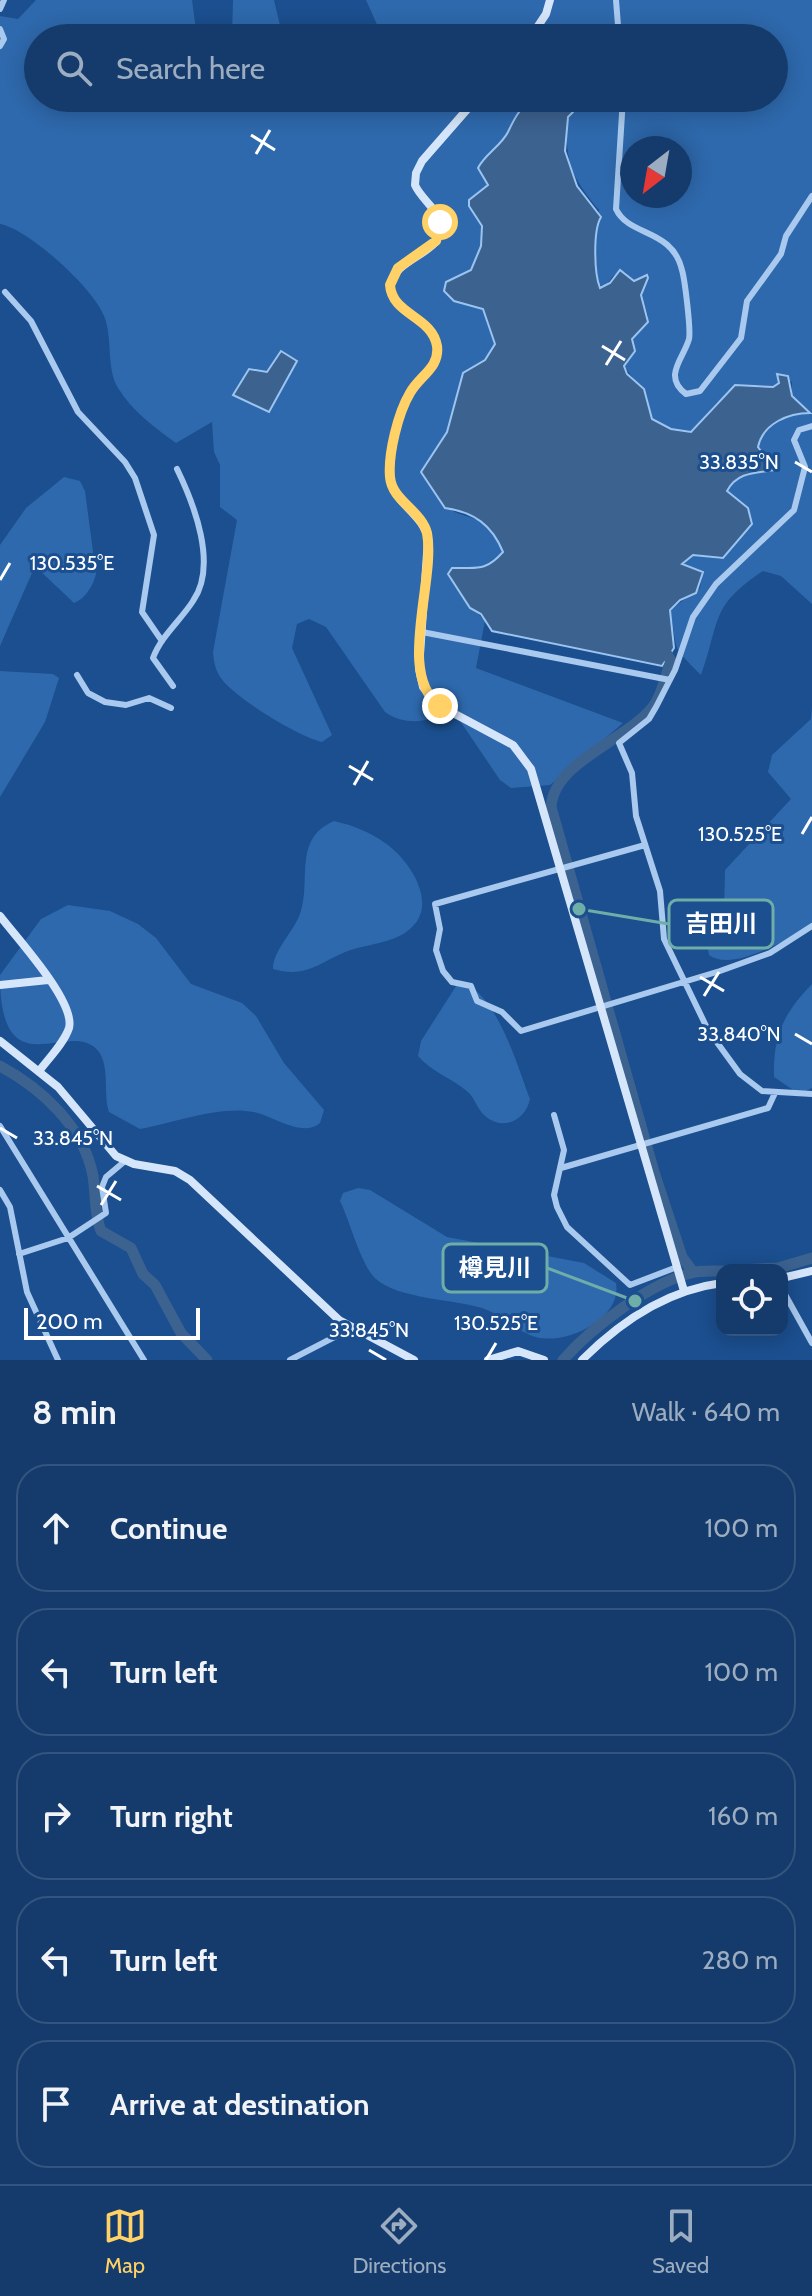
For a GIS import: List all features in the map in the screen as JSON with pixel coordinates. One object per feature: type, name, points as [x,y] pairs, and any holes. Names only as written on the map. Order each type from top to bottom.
[{"type":"street","points":[[0,9],[4,0]]},
{"type":"street","points":[[539,24],[550,0]]},
{"type":"street","points":[[616,0],[618,24]]},
{"type":"street","points":[[0,29],[4,39],[0,46]]},
{"type":"street","points":[[465,112],[418,167],[415,185],[438,218],[439,235],[432,246],[398,268],[390,285],[396,302],[430,328],[437,350],[434,364],[406,402],[390,469],[393,489],[421,520],[427,533],[419,669],[426,693],[440,706],[505,739],[519,750],[531,769],[684,1289]]},
{"type":"street","points":[[622,112],[616,209],[624,219],[664,240],[682,267],[689,335],[675,368],[680,389],[686,394],[700,391],[741,338],[747,301],[776,262],[786,236],[812,196]]},
{"type":"street","points":[[5,292],[31,321],[78,412],[125,462],[135,478],[154,535],[142,612],[162,641]]},
{"type":"street","points":[[812,426],[799,430],[794,440],[805,467],[794,510],[716,584],[693,617],[670,680],[649,719],[619,743],[632,773],[636,816],[660,891],[664,939],[708,1030],[740,1074],[762,1091],[812,1094]]},
{"type":"street","points":[[173,686],[153,658],[162,641],[195,599],[202,573],[197,510],[177,469]]},
{"type":"street","points":[[422,632],[670,680]]},
{"type":"street","points":[[77,675],[88,693],[105,702],[126,705],[149,698],[171,708]]},
{"type":"street","points":[[645,845],[435,904],[440,929],[437,955],[443,971],[452,982],[471,986],[477,1001],[502,1012],[518,1030],[686,983],[770,953],[812,926]]},
{"type":"street","points":[[0,916],[66,1006],[70,1024],[40,1070]]},
{"type":"street","points":[[0,985],[48,980]]},
{"type":"street","points":[[0,1041],[40,1070],[108,1149],[125,1161],[175,1171],[190,1180],[350,1329],[414,1360]]},
{"type":"street","points":[[561,1168],[768,1108],[775,1093]]},
{"type":"street","points":[[554,1115],[563,1142],[554,1195],[567,1227],[607,1260],[625,1282],[635,1285],[678,1268]]},
{"type":"street","points":[[0,1126],[144,1360]]},
{"type":"street","points":[[19,1254],[68,1238],[106,1213],[102,1187],[106,1177],[125,1161]]},
{"type":"street","points":[[0,1190],[10,1207],[36,1318],[58,1360]]},
{"type":"street","points":[[788,1277],[812,1271]]},
{"type":"street","points":[[582,1360],[635,1317],[684,1289],[716,1284]]},
{"type":"street","points":[[788,1300],[812,1343]]},
{"type":"street","points":[[290,1360],[350,1329]]},
{"type":"street","points":[[488,1360],[518,1351],[544,1360]]},
{"type":"shaded area","points":[[36,0],[192,0],[195,24],[24,24],[24,112],[519,112],[505,137],[478,168],[488,184],[473,197],[483,244],[478,261],[465,274],[444,285],[483,309],[495,344],[486,360],[463,373],[447,432],[421,472],[442,503],[459,514],[482,522],[496,537],[503,552],[480,569],[452,568],[448,574],[485,621],[476,668],[623,723],[550,785],[511,788],[500,780],[452,709],[419,721],[402,720],[385,712],[326,627],[309,619],[297,624],[292,648],[332,735],[322,742],[270,717],[221,679],[213,652],[237,520],[220,507],[220,465],[214,452],[212,422],[176,443],[144,418],[114,380],[107,324],[98,304],[74,276],[43,248],[0,224],[0,16],[18,19]]},
{"type":"shaded area","points":[[233,0],[274,0],[280,24],[232,24]]},
{"type":"shaded area","points":[[366,0],[812,0],[812,604],[781,576],[763,571],[725,605],[701,675],[676,646],[670,610],[700,588],[703,572],[681,564],[693,555],[720,559],[752,524],[748,508],[726,491],[740,476],[750,474],[763,454],[758,447],[761,439],[771,426],[793,415],[809,413],[792,396],[792,382],[777,375],[779,383],[774,387],[759,385],[717,402],[691,432],[671,429],[652,419],[647,397],[624,366],[635,351],[632,339],[648,316],[641,295],[647,275],[634,281],[625,272],[613,276],[605,287],[598,284],[594,262],[599,210],[576,178],[567,145],[568,117],[573,112],[788,112],[788,24],[377,24]]},
{"type":"shaded area","points":[[519,112],[573,112],[568,117],[565,151],[577,186],[601,217],[595,252],[600,288],[610,283],[620,270],[634,281],[647,275],[648,278],[641,295],[648,322],[632,339],[635,351],[624,366],[627,374],[644,389],[652,419],[671,429],[691,432],[735,385],[773,387],[779,383],[777,374],[788,376],[792,396],[810,413],[778,421],[765,432],[758,447],[775,470],[741,477],[727,491],[748,508],[752,524],[723,558],[693,555],[682,564],[703,572],[696,593],[680,600],[670,610],[674,648],[662,666],[492,631],[481,614],[470,608],[448,574],[452,568],[485,566],[503,552],[481,521],[445,508],[421,472],[447,432],[463,373],[485,360],[495,344],[483,309],[454,301],[444,291],[446,282],[471,270],[481,246],[482,226],[469,206],[469,200],[488,185],[478,168],[505,137]]},
{"type":"shaded area","points":[[281,351],[297,361],[269,412],[233,395],[249,369],[267,372]]},
{"type":"shaded area","points":[[64,477],[80,481],[85,491],[95,579],[85,595],[74,603],[38,569],[32,573],[0,646],[0,545],[26,508]]},
{"type":"shaded area","points":[[0,671],[53,674],[59,678],[45,722],[0,797]]},
{"type":"shaded area","points":[[812,707],[812,927],[760,952],[731,960],[719,959],[709,955],[706,938],[724,914],[725,870],[791,799],[768,772],[772,755],[811,719]]},
{"type":"shaded area","points":[[334,821],[373,835],[403,860],[421,894],[419,917],[412,927],[397,937],[352,950],[302,971],[273,969],[276,955],[300,914],[308,850],[321,829]]},
{"type":"shaded area","points":[[68,905],[110,911],[138,924],[156,938],[191,984],[242,1003],[256,1016],[284,1063],[324,1110],[320,1123],[313,1127],[296,1127],[241,1110],[140,1129],[109,1112],[104,1066],[99,1052],[87,1043],[72,1041],[24,1042],[12,1032],[3,1011],[0,975],[41,919]]},
{"type":"shaded area","points":[[458,983],[471,988],[483,998],[512,1049],[530,1099],[523,1114],[511,1122],[490,1119],[481,1112],[469,1093],[429,1067],[418,1056],[421,1041]]},
{"type":"shaded area","points":[[812,984],[812,1088],[799,1094],[774,1077],[775,1049],[787,1016]]},
{"type":"shaded area","points":[[358,1188],[370,1190],[447,1237],[584,1263],[616,1283],[616,1296],[610,1309],[587,1328],[557,1338],[543,1338],[530,1335],[482,1308],[412,1295],[386,1286],[376,1279],[365,1264],[340,1201],[343,1193]]},
{"type":"waterway","points":[[663,648],[671,661],[652,708],[564,777],[555,791],[551,807],[654,1172],[682,1257],[693,1272]]},
{"type":"waterway","points":[[0,1066],[31,1086],[70,1125],[88,1158],[101,1231],[131,1248],[143,1274],[155,1285],[181,1333],[207,1360]]},
{"type":"waterway","points":[[788,1265],[812,1258]]},
{"type":"waterway","points":[[563,1360],[589,1334],[640,1296],[675,1278],[695,1272],[716,1271]]},
{"type":"place","name":"吉田川","points":[[579,909]]},
{"type":"place","name":"樽見川","points":[[635,1301]]},
{"type":"route","points":[[440,222],[436,241],[402,264],[390,285],[396,302],[430,328],[437,350],[429,372],[409,393],[390,476],[393,489],[416,513],[427,533],[419,669],[426,693],[440,706]]}]
